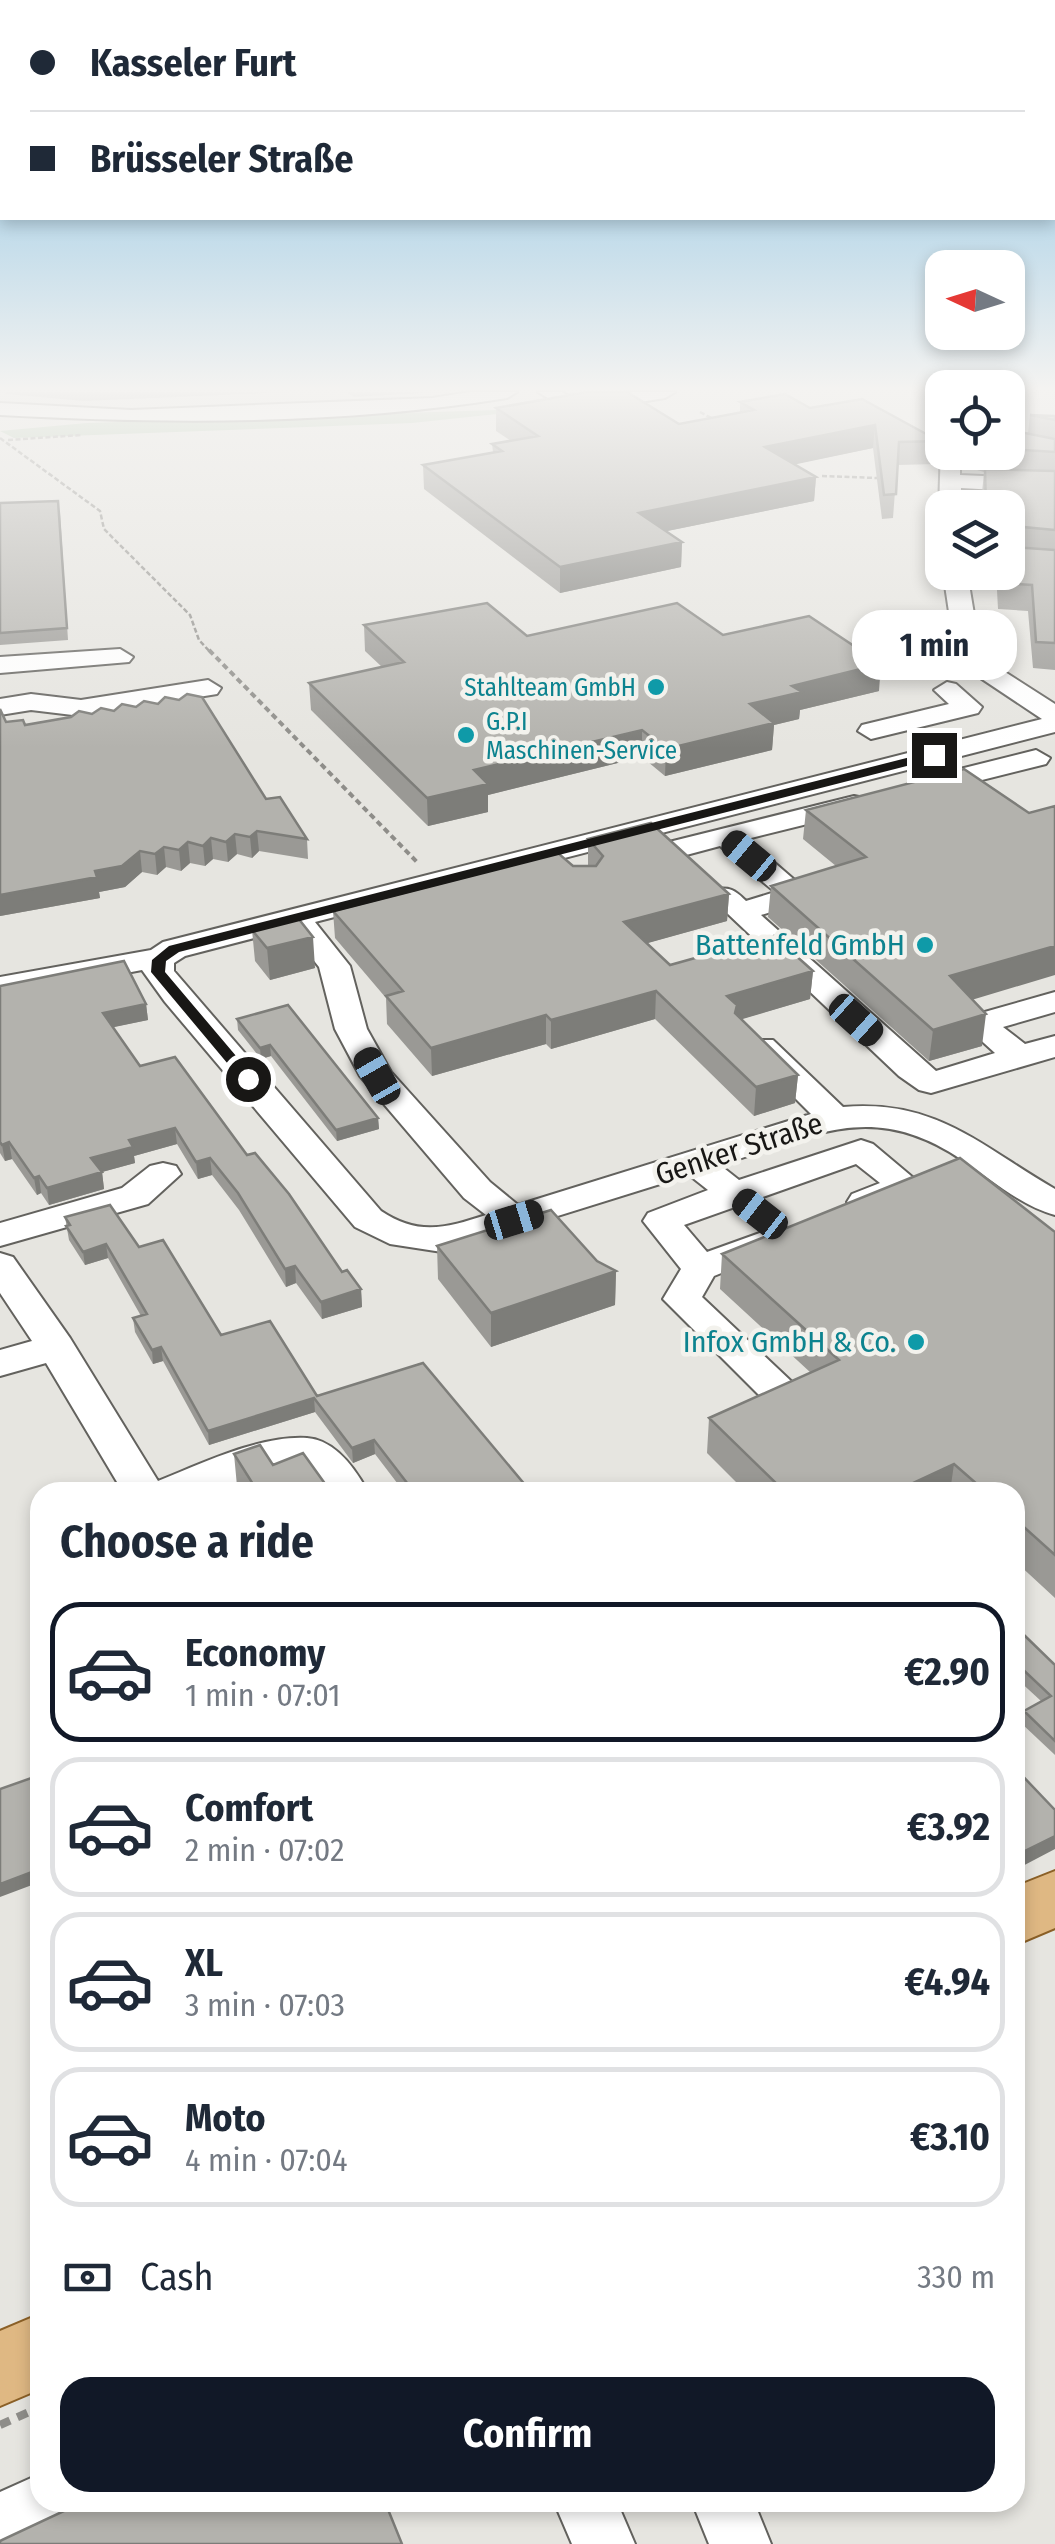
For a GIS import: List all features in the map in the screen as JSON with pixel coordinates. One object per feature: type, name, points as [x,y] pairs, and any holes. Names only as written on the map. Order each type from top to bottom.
[{"type":"main road","points":[[1025,1913],[1055,1897]]},
{"type":"main road","points":[[0,2368],[30,2355]]},
{"type":"street","points":[[959,590],[968,652],[985,670],[1055,716]]},
{"type":"street","points":[[0,665],[120,657]]},
{"type":"street","points":[[0,708],[31,702],[81,708],[208,688]]},
{"type":"street","points":[[872,731],[969,707],[947,690]]},
{"type":"street","points":[[0,987],[124,962],[159,960],[174,949],[436,882],[562,862],[649,828],[1055,724]]},
{"type":"street","points":[[674,849],[1036,758]]},
{"type":"street","points":[[844,778],[874,799]]},
{"type":"street","points":[[649,828],[829,996],[931,1083],[1055,1046]]},
{"type":"street","points":[[725,836],[797,895],[740,912]]},
{"type":"street","points":[[296,918],[334,966],[350,1030],[377,1076],[477,1190],[573,1240]]},
{"type":"street","name":"Genker Straße","points":[[159,960],[158,972],[176,995],[368,1218],[383,1230],[408,1239],[442,1241],[835,1118],[879,1114],[934,1126],[1055,1204]]},
{"type":"street","points":[[1020,1057],[979,1024],[1055,1002]]},
{"type":"street","points":[[752,1039],[835,1118]]},
{"type":"street","points":[[700,1268],[661,1221],[861,1151],[904,1186],[836,1213]]},
{"type":"street","points":[[695,1164],[794,1230],[700,1268],[682,1299],[779,1392]]},
{"type":"street","points":[[0,1236],[135,1196],[163,1174]]},
{"type":"street","points":[[0,1265],[56,1346],[138,1482]]},
{"type":"street","points":[[0,1363],[56,1346]]},
{"type":"street","points":[[196,1482],[250,1461],[307,1452],[331,1468],[340,1482]]},
{"type":"street","points":[[0,2524],[30,2510]]},
{"type":"street","points":[[590,2512],[604,2544]]},
{"type":"street","points":[[727,2512],[740,2544]]},
{"type":"path","points":[[100,511],[104,529],[190,615],[199,640],[436,882]]},
{"type":"path","points":[[0,2425],[30,2412]]},
{"type":"building","points":[[0,511],[59,511],[67,628],[0,633]]},
{"type":"building","points":[[484,511],[650,511],[639,513],[682,542],[560,567]]},
{"type":"building","points":[[1025,511],[1055,511],[1055,530],[1025,527]]},
{"type":"building","points":[[1025,548],[1055,550],[1055,643],[1036,642],[1032,585],[1025,585]]},
{"type":"building","points":[[487,603],[527,636],[677,603],[723,635],[809,616],[881,664],[792,686],[802,692],[750,704],[774,723],[666,749],[642,730],[474,770],[488,784],[427,798],[309,683],[404,662],[364,625]]},
{"type":"building","points":[[187,694],[202,697],[266,799],[280,797],[307,839],[257,831],[250,837],[235,834],[226,842],[211,838],[203,846],[188,842],[179,850],[164,847],[155,854],[140,851],[122,866],[95,871],[97,877],[0,895],[0,709],[6,722],[23,720],[25,725],[71,717],[79,711],[114,711],[122,704],[158,704],[165,697],[179,700]]},
{"type":"building","points":[[964,769],[1029,813],[1055,806],[1055,946],[950,976],[986,1014],[933,1030],[771,886],[866,857],[806,810]]},
{"type":"building","points":[[651,823],[729,894],[624,922],[670,965],[774,936],[813,971],[727,996],[737,1005],[735,1013],[798,1075],[756,1087],[656,991],[551,1020],[546,1015],[431,1048],[386,996],[403,991],[333,911],[558,853],[573,866],[596,866],[603,856],[588,839]]},
{"type":"building","points":[[298,918],[313,937],[267,948],[252,930]]},
{"type":"building","points":[[124,961],[146,1004],[103,1013],[140,1066],[175,1057],[247,1155],[255,1153],[289,1194],[342,1272],[347,1270],[361,1289],[321,1302],[295,1266],[285,1269],[238,1193],[210,1158],[196,1162],[175,1128],[129,1140],[133,1147],[91,1158],[102,1172],[47,1188],[39,1176],[34,1178],[9,1142],[2,1145],[0,986]]},
{"type":"building","points":[[288,1005],[378,1118],[336,1130],[270,1045],[260,1048],[237,1019]]},
{"type":"building","name":"Infox GmbH & Co.","points":[[960,1158],[1055,1232],[1055,1555],[1025,1528],[1025,1482],[975,1482],[954,1464],[915,1482],[775,1482],[709,1418],[839,1360],[722,1254]]},
{"type":"building","points":[[110,1205],[139,1247],[163,1240],[221,1335],[270,1321],[317,1396],[423,1363],[523,1482],[406,1482],[374,1440],[352,1448],[314,1398],[208,1431],[161,1347],[152,1350],[133,1318],[147,1314],[106,1244],[83,1252],[66,1226],[70,1225],[65,1217]]},
{"type":"building","points":[[551,1210],[597,1261],[616,1271],[491,1313],[437,1246]]},
{"type":"building","points":[[260,1445],[273,1465],[303,1453],[324,1482],[252,1482],[234,1454]]},
{"type":"building","points":[[1025,1636],[1055,1665],[1055,1741],[1025,1712],[1051,1696],[1025,1671]]},
{"type":"building","points":[[30,1778],[30,1873],[0,1884],[0,1789]]},
{"type":"building","points":[[1025,1778],[1055,1810],[1055,1836],[1025,1851]]},
{"type":"building","points":[[62,2512],[389,2512],[402,2544],[0,2544]]},
{"type":"place","name":"Stahlteam GmbH","points":[[656,687]]},
{"type":"place","name":"G.P.I Maschinen-Service","points":[[466,735]]},
{"type":"place","name":"Battenfeld GmbH","points":[[925,945]]},
{"type":"place","name":"Infox GmbH & Co.","points":[[916,1342]]},
{"type":"route","points":[[248,1079],[158,972],[159,960],[174,949],[934,755]]}]
